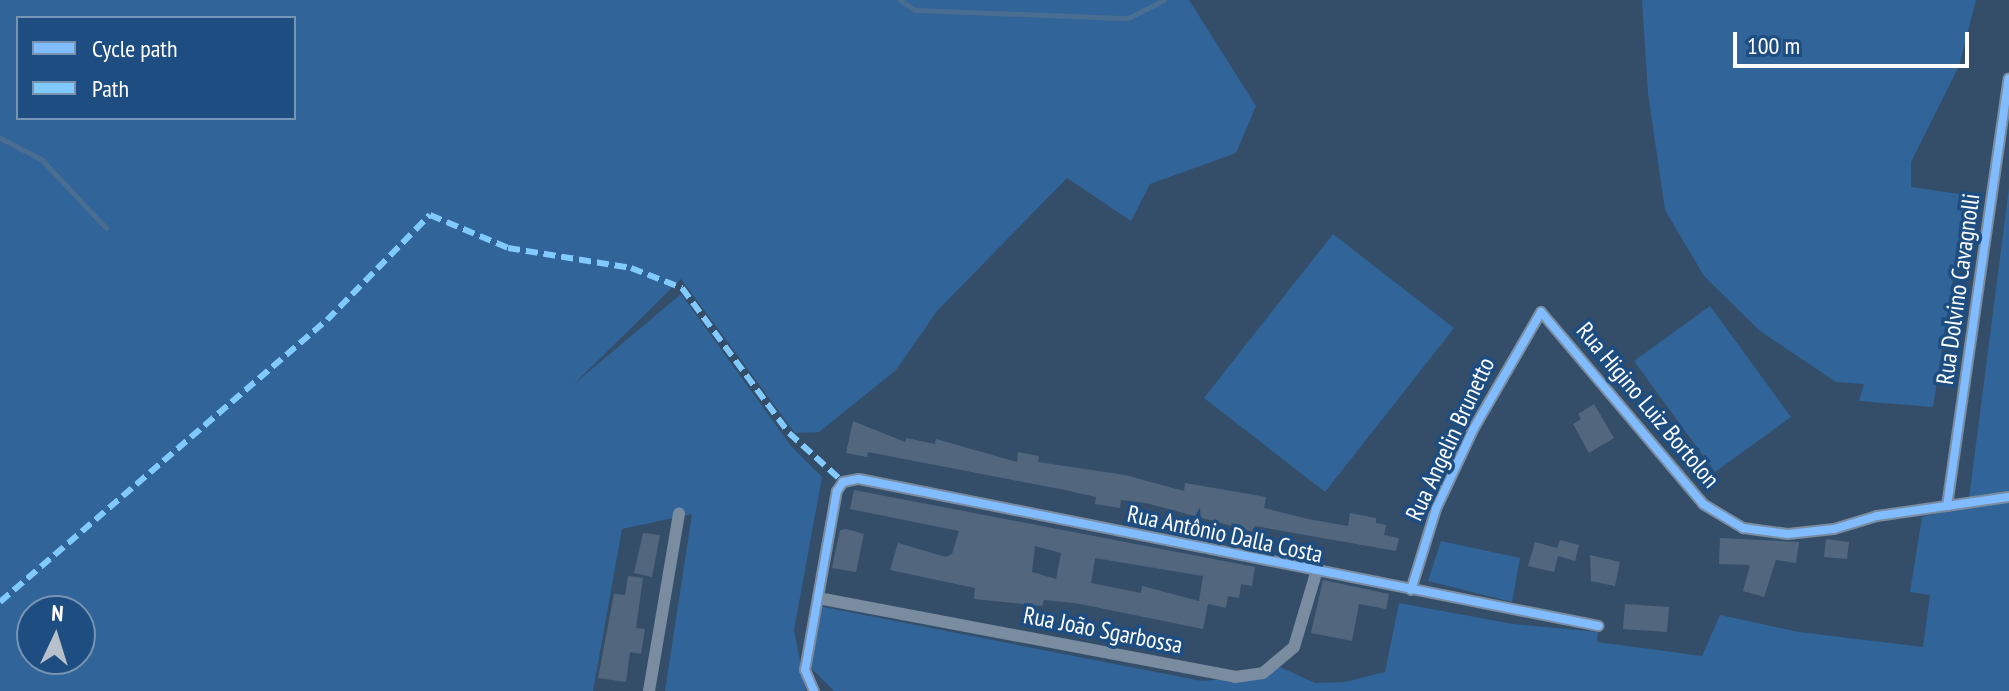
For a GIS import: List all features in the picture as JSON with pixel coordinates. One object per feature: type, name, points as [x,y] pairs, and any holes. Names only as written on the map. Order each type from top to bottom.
[{"type":"street","name":"Rua Dolvino Cavagnolli","points":[[1947,506],[2009,78]]},
{"type":"street","name":"Rua Higino Luiz Bortolon","points":[[1541,312],[1703,504],[1743,528],[1788,534],[1834,529],[1877,516],[2009,497]]},
{"type":"street","name":"Rua Angelin Brunetto","points":[[1411,590],[1436,509],[1467,442],[1541,312]]},
{"type":"street","name":"Rua Antônio Dalla Costa","points":[[818,598],[837,491],[843,482],[859,479],[1316,573],[1599,626]]},
{"type":"street","points":[[649,691],[679,514]]},
{"type":"street","name":"Rua João Sgarbossa","points":[[818,598],[1235,677],[1263,673],[1294,647],[1316,573]]},
{"type":"street","points":[[814,691],[805,670],[818,598]]},
{"type":"shaded area","points":[[0,0],[1189,0],[1256,106],[1236,153],[1150,184],[1131,221],[1067,178],[937,311],[896,370],[819,432],[795,433],[681,279],[573,385],[681,294],[791,446],[822,477],[794,630],[806,691],[665,691],[692,514],[622,529],[593,691],[0,691]]},
{"type":"shaded area","points":[[1642,0],[1976,0],[1959,66],[1911,162],[1911,187],[1966,195],[1933,407],[1859,401],[1864,384],[1836,382],[1760,331],[1704,276],[1665,210],[1648,93]]},
{"type":"shaded area","points":[[2009,188],[2009,691],[834,691],[812,669],[807,628],[813,605],[1202,681],[1258,676],[1280,667],[1315,683],[1345,682],[1385,672],[1399,603],[1513,624],[1598,632],[1597,642],[1702,656],[1720,615],[1799,632],[1923,647],[1930,595],[1910,592],[1922,517],[1968,506]]},
{"type":"shaded area","points":[[1333,234],[1454,328],[1325,492],[1204,398]]},
{"type":"shaded area","points":[[1710,306],[1791,417],[1715,472],[1634,361]]},
{"type":"shaded area","points":[[1441,541],[1520,558],[1512,602],[1428,581]]},
{"type":"building","points":[[1594,404],[1614,438],[1589,453],[1573,424],[1581,419],[1578,414]]},
{"type":"building","points":[[853,421],[905,442],[906,438],[935,444],[936,439],[1017,462],[1018,452],[1039,456],[1038,462],[1125,475],[1184,491],[1185,483],[1266,497],[1264,508],[1308,519],[1348,526],[1350,513],[1376,518],[1376,523],[1386,525],[1384,535],[1399,538],[1396,551],[1255,526],[1254,532],[1146,503],[1121,500],[1120,508],[1095,504],[1096,497],[1065,490],[868,452],[867,457],[846,453]]},
{"type":"building","points":[[854,490],[1255,567],[1252,586],[1241,584],[1239,598],[1228,596],[1226,608],[1208,604],[1203,629],[1075,603],[1044,600],[1042,606],[974,599],[975,588],[890,570],[898,543],[946,557],[952,554],[959,531],[850,509]],"holes":[[[1035,546],[1061,553],[1056,579],[1032,572]],[[1095,558],[1203,576],[1199,601],[1142,586],[1141,593],[1091,583]]]},
{"type":"building","points":[[840,530],[864,534],[856,572],[832,568]]},
{"type":"building","points":[[643,533],[660,535],[652,577],[634,573]]},
{"type":"building","points":[[1720,538],[1799,542],[1796,563],[1776,560],[1764,597],[1743,591],[1750,565],[1719,564]]},
{"type":"building","points":[[1826,539],[1849,542],[1847,559],[1824,557]]},
{"type":"building","points":[[1560,540],[1579,545],[1575,561],[1558,556],[1554,572],[1528,566],[1535,542],[1557,548]]},
{"type":"building","points":[[1590,555],[1620,562],[1615,586],[1591,581]]},
{"type":"building","points":[[628,576],[643,578],[636,628],[645,629],[641,654],[630,652],[626,682],[598,678],[614,594],[625,595]]},
{"type":"building","points":[[1323,580],[1389,594],[1386,609],[1359,604],[1352,641],[1311,633]]},
{"type":"building","points":[[1625,604],[1669,607],[1667,632],[1623,629]]},
{"type":"waterway","points":[[900,0],[915,10],[1128,18],[1164,0]]},
{"type":"waterway","points":[[0,138],[41,159],[106,228]]},
{"type":"marked path","points":[[0,602],[327,320],[430,215],[508,248],[631,268],[682,288],[789,433],[843,482]]},
{"type":"cycle path","points":[[1947,506],[2009,78]]},
{"type":"cycle path","points":[[1411,590],[1436,509],[1474,428],[1541,312],[1703,504],[1743,528],[1788,534],[1834,529],[1877,516],[2009,497]]},
{"type":"cycle path","points":[[814,691],[805,670],[837,491],[843,482],[859,479],[1599,626]]}]
